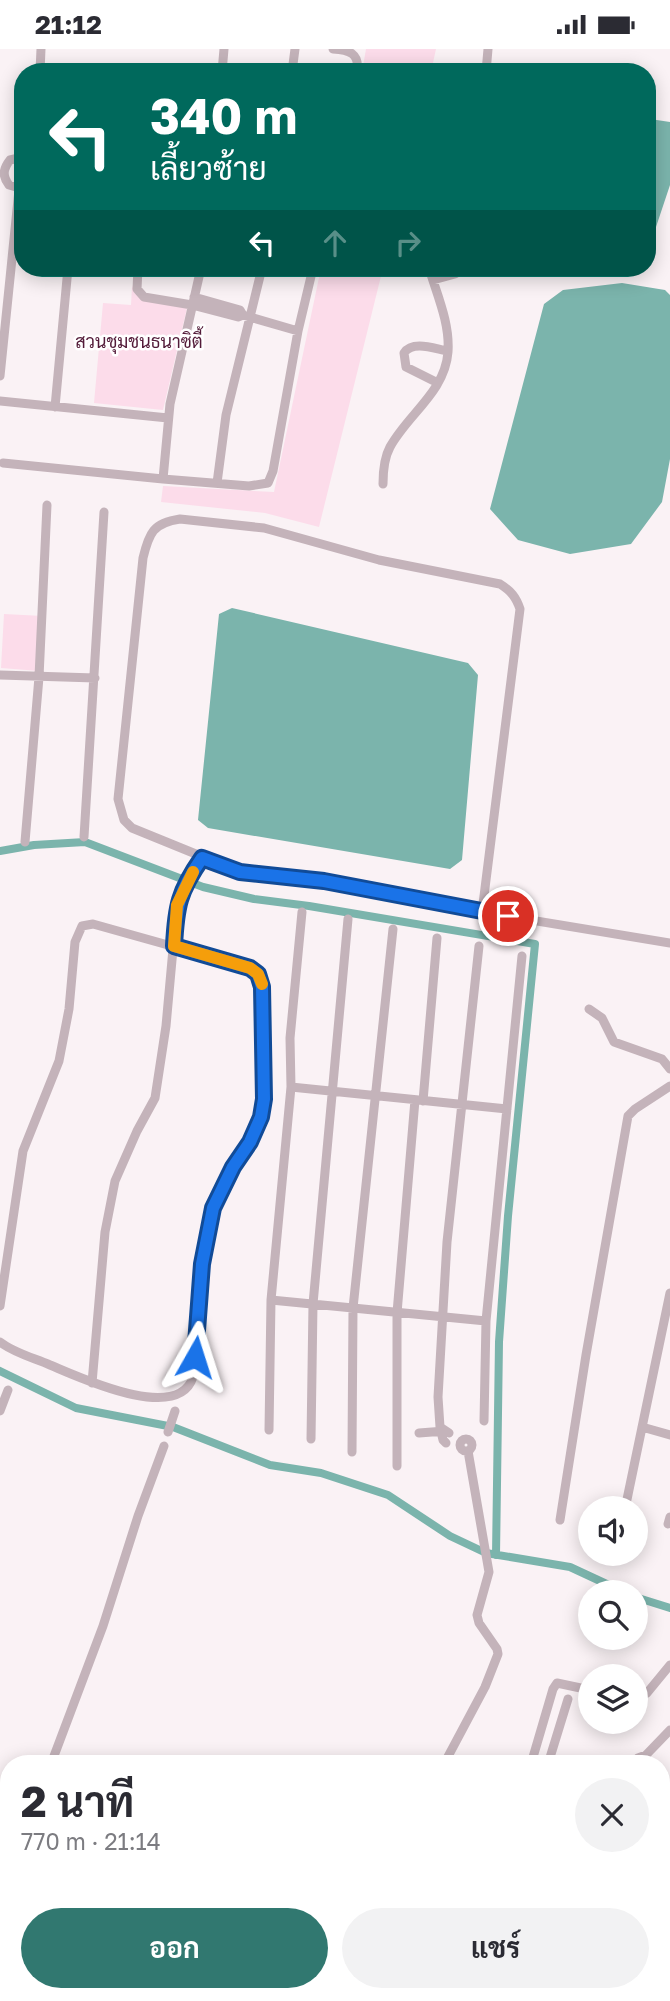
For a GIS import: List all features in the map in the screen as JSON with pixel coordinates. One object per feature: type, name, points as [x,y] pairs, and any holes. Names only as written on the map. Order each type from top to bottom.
[{"type":"street","points":[[333,49],[345,50],[355,55],[357,63]]},
{"type":"street","points":[[2,170],[6,181],[14,188]]},
{"type":"street","points":[[0,376],[14,250]]},
{"type":"street","points":[[55,407],[67,277]]},
{"type":"street","points":[[138,277],[137,289],[144,297],[193,301],[238,317],[247,316],[298,331]]},
{"type":"street","points":[[163,479],[168,418],[199,277]]},
{"type":"street","points":[[216,483],[226,415],[247,316],[259,277]]},
{"type":"street","points":[[4,463],[163,479],[260,485],[268,483],[311,277]]},
{"type":"street","points":[[383,484],[383,467],[390,447],[439,383],[445,369],[447,329],[432,277]]},
{"type":"street","points":[[433,280],[444,277]]},
{"type":"street","points":[[439,383],[406,367],[404,353],[414,346],[448,351]]},
{"type":"street","points":[[0,401],[168,418]]},
{"type":"street","points":[[25,842],[39,677],[47,505]]},
{"type":"street","points":[[84,837],[104,512]]},
{"type":"street","points":[[482,912],[520,610],[511,590],[500,583],[379,560],[264,528],[180,519],[167,521],[150,532],[143,558],[118,799],[124,820],[132,828],[240,872],[335,883],[482,912],[670,943]]},
{"type":"street","points":[[0,675],[95,678]]},
{"type":"street","points":[[92,1383],[105,1232],[112,1194],[136,1131],[155,1098],[159,1083],[177,905],[188,879],[202,858]]},
{"type":"street","points":[[269,1430],[271,1300],[291,1087],[290,1038],[302,912]]},
{"type":"street","points":[[311,1439],[313,1304],[348,919]]},
{"type":"street","points":[[0,1306],[23,1150],[59,1061],[69,1009],[77,935],[82,926],[93,924],[174,946],[250,968],[258,974],[262,987],[262,1108],[250,1142],[233,1167],[213,1208],[202,1264],[190,1387],[179,1395],[161,1398],[110,1389],[0,1342]]},
{"type":"street","points":[[352,1452],[353,1308],[393,929]]},
{"type":"street","points":[[397,1466],[397,1313],[438,938]]},
{"type":"street","points":[[449,1755],[498,1659],[497,1649],[479,1623],[477,1615],[489,1572],[481,1529],[438,1397],[447,1242],[479,946]]},
{"type":"street","points":[[484,1421],[486,1321],[522,955]]},
{"type":"street","points":[[589,1009],[601,1018],[614,1042],[662,1059],[670,1069]]},
{"type":"street","points":[[560,1520],[628,1116],[635,1108],[670,1086]]},
{"type":"street","points":[[291,1087],[507,1109]]},
{"type":"street","points":[[628,1496],[670,1293]]},
{"type":"street","points":[[271,1300],[486,1321]]},
{"type":"street","points":[[0,1411],[8,1390]]},
{"type":"street","points":[[168,1431],[175,1411]]},
{"type":"street","points":[[642,1427],[670,1435]]},
{"type":"street","points":[[419,1433],[452,1439]]},
{"type":"street","points":[[54,1755],[103,1626],[138,1516],[164,1446]]},
{"type":"street","points":[[648,1692],[670,1665]]},
{"type":"street","points":[[534,1755],[553,1689],[557,1683],[578,1687]]},
{"type":"street","points":[[551,1755],[568,1699]]},
{"type":"street","points":[[646,1755],[670,1730]]},
{"type":"green space","points":[[366,49],[436,49],[433,63],[364,63]]},
{"type":"green space","points":[[319,277],[381,277],[319,527],[265,513],[161,502],[163,486],[274,492]]},
{"type":"green space","name":"สวนชุมชนธนาซิตี้","points":[[132,286],[135,293],[187,308],[163,410],[94,403],[103,303],[131,305]]},
{"type":"green space","points":[[4,614],[43,616],[39,671],[1,668]]},
{"type":"shaded area","points":[[656,120],[670,122],[670,185],[656,227]]},
{"type":"shaded area","points":[[622,283],[665,290],[670,295],[670,459],[662,502],[631,544],[570,554],[518,540],[490,509],[544,304],[563,290]]},
{"type":"shaded area","points":[[232,608],[468,663],[478,675],[462,860],[450,869],[208,828],[198,820],[219,614]]},
{"type":"waterway","points":[[0,851],[34,845],[85,842],[203,887],[254,899],[535,944],[508,1216],[499,1342],[496,1555]]},
{"type":"waterway","points":[[0,1371],[76,1408],[173,1427],[270,1465],[321,1473],[388,1495],[450,1536],[486,1553],[570,1567],[598,1580]]},
{"type":"waterway","points":[[648,1601],[670,1608]]},
{"type":"slow traffic","points":[[193,872],[177,905],[174,946],[250,968],[258,974],[262,984]]},
{"type":"route","points":[[195,1357],[202,1264],[213,1208],[233,1167],[250,1142],[261,1117],[264,1099],[262,987],[258,974],[250,968],[174,946],[177,905],[188,879],[202,858],[240,872],[324,881],[508,916]]}]
